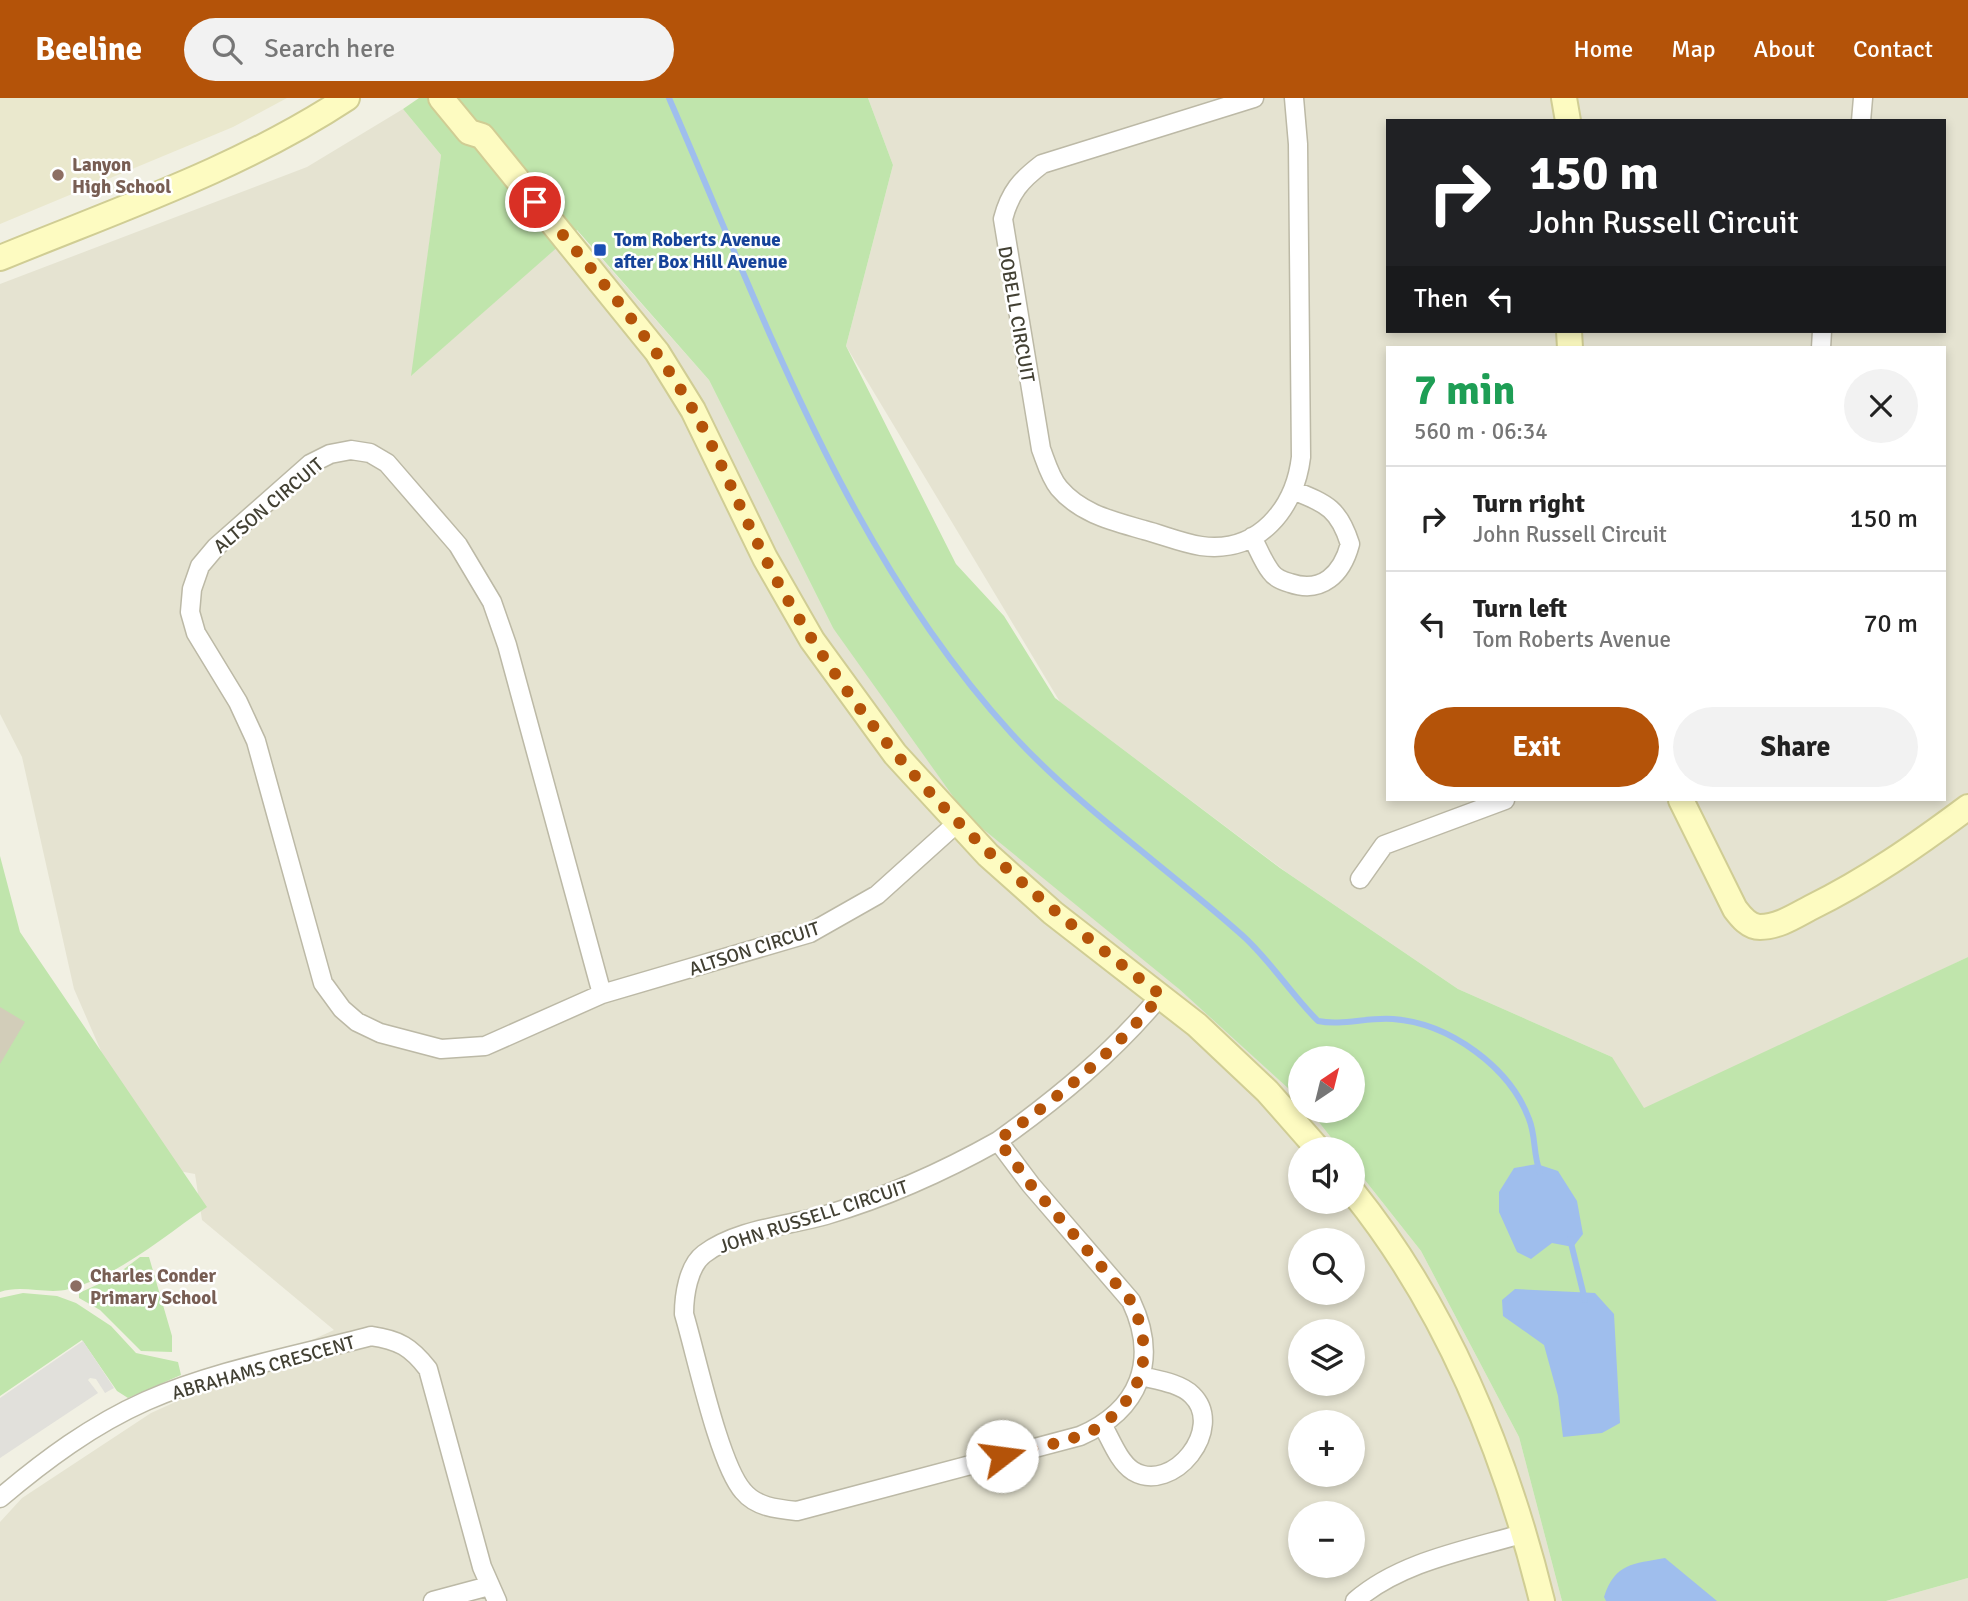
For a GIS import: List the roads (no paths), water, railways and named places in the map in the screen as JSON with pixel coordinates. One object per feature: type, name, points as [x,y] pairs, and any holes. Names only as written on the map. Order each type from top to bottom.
[{"type":"street","points":[[0,258],[278,141],[347,98]]},
{"type":"street","points":[[441,98],[469,132],[482,136],[657,352],[693,410],[765,558],[839,679],[895,754],[957,823],[1053,912],[1161,995],[1267,1091],[1308,1137]]},
{"type":"street","points":[[462,98],[482,122],[482,136]]},
{"type":"street","name":"DOBELL CIRCUIT","points":[[1254,98],[1042,164],[1018,182],[1008,200],[1003,219],[1041,449],[1059,488],[1079,506],[1104,518],[1200,546],[1212,547],[1252,537],[1273,523],[1295,491],[1301,443],[1298,144],[1294,98]]},
{"type":"street","points":[[1564,98],[1568,119]]},
{"type":"street","points":[[1861,119],[1863,98]]},
{"type":"street","name":"ALTSON CIRCUIT","points":[[602,994],[507,645],[482,582],[458,545],[387,463],[361,450],[330,454],[310,464],[215,547],[201,566],[191,589],[190,612],[196,633],[238,702],[256,741],[323,983],[337,1005],[357,1022],[380,1033],[455,1050],[485,1046],[602,994],[810,933],[877,895],[957,823]]},
{"type":"street","points":[[1252,537],[1272,574],[1283,580],[1302,587],[1316,586],[1338,573],[1350,544],[1341,520],[1322,502],[1295,491]]},
{"type":"street","points":[[1360,879],[1384,845],[1502,801]]},
{"type":"street","points":[[1681,801],[1735,909],[1745,921],[1757,928],[1784,921],[1852,887],[1906,853],[1968,807]]},
{"type":"street","name":"JOHN RUSSELL CIRCUIT","points":[[998,1140],[1031,1185],[1131,1301],[1142,1323],[1145,1349],[1142,1376],[1131,1397],[1103,1426],[1080,1436],[797,1511],[773,1509],[752,1500],[730,1473],[684,1314],[684,1295],[701,1256],[726,1241],[884,1196],[942,1171],[998,1140],[1084,1074],[1116,1045],[1161,995]]},
{"type":"street","points":[[1365,1209],[1411,1276],[1456,1357],[1511,1488],[1542,1601]]},
{"type":"street","name":"ABRAHAMS CRESCENT","points":[[0,1498],[41,1464],[92,1429],[145,1401],[200,1381],[371,1336],[394,1340],[414,1351],[428,1369],[493,1593]]},
{"type":"street","points":[[1103,1426],[1125,1463],[1134,1472],[1154,1476],[1176,1469],[1193,1452],[1203,1422],[1200,1407],[1193,1396],[1182,1388],[1142,1376]]},
{"type":"street","points":[[1355,1601],[1380,1583],[1415,1566],[1525,1533]]},
{"type":"street","points":[[433,1601],[493,1593]]},
{"type":"water","points":[[1537,1164],[1558,1171],[1577,1201],[1583,1234],[1573,1247],[1552,1243],[1531,1259],[1517,1252],[1499,1212],[1499,1192],[1514,1168]]},
{"type":"water","points":[[1515,1289],[1595,1293],[1614,1314],[1620,1423],[1602,1433],[1563,1437],[1558,1396],[1544,1345],[1503,1316],[1502,1300]]},
{"type":"water","points":[[1665,1558],[1717,1601],[1606,1601],[1604,1597],[1608,1586],[1620,1571],[1635,1564]]},
{"type":"waterway","points":[[669,98],[776,349],[815,431],[856,511],[902,589],[954,664],[1012,734],[1039,761],[1095,813],[1242,935],[1318,1021],[1336,1023],[1393,1019],[1414,1022],[1435,1029],[1475,1051],[1508,1082],[1520,1100],[1533,1132],[1540,1172]]},
{"type":"waterway","points":[[1570,1239],[1585,1300]]},
{"type":"place","name":"Lanyon High School","points":[[58,175]]},
{"type":"place","name":"Tom Roberts Avenue after Box Hill Avenue","points":[[600,250]]},
{"type":"place","name":"Charles Conder Primary School","points":[[76,1286]]}]
